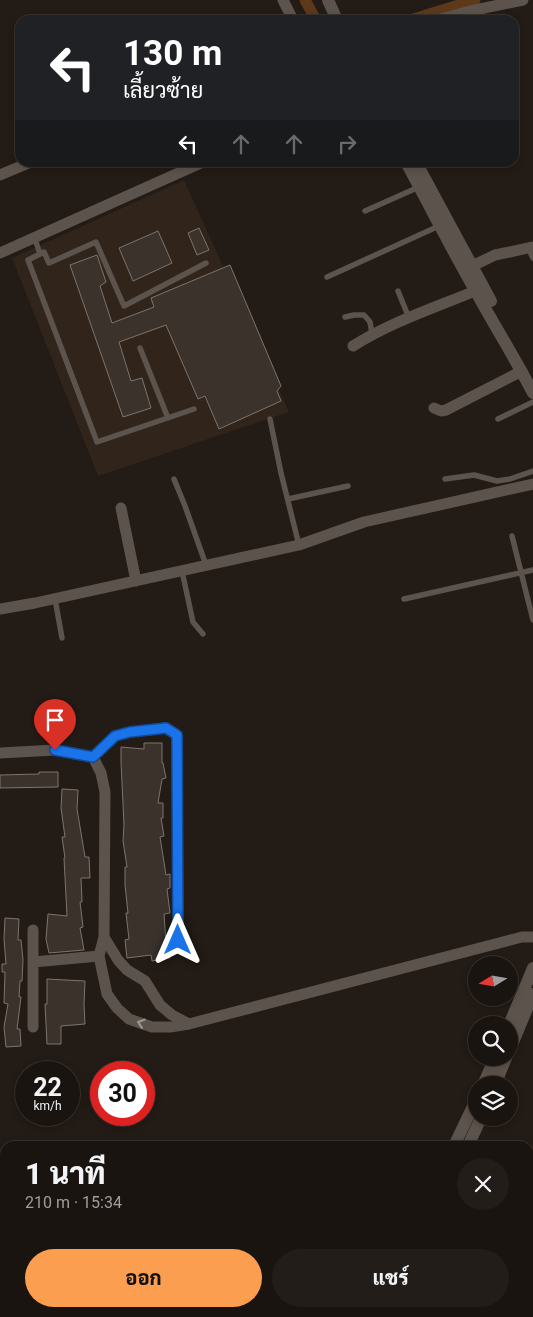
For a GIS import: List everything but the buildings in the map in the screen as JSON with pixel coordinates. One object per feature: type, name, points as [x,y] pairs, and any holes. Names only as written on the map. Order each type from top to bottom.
[{"type":"street","points":[[283,0],[290,15]]},
{"type":"street","points":[[328,0],[340,15]]},
{"type":"street","points":[[338,0],[342,15]]},
{"type":"street","points":[[455,15],[522,0]]},
{"type":"street","points":[[0,175],[19,167]]},
{"type":"street","points":[[0,254],[192,167]]},
{"type":"street","points":[[409,167],[533,393]]},
{"type":"street","points":[[419,167],[533,379]]},
{"type":"street","points":[[472,266],[495,255],[531,251]]},
{"type":"street","points":[[354,346],[388,326],[476,291]]},
{"type":"street","points":[[434,408],[446,410],[522,371]]},
{"type":"street","points":[[0,609],[55,599],[299,545],[364,522],[533,484]]},
{"type":"street","points":[[121,508],[136,581]]},
{"type":"street","points":[[93,757],[115,736],[130,732],[166,728],[177,735],[178,940]]},
{"type":"street","points":[[0,753],[55,750],[93,757]]},
{"type":"street","points":[[93,757],[101,773],[105,792],[104,937],[99,956],[107,994],[117,1008],[129,1019],[152,1027],[189,1024],[513,939],[533,937]]},
{"type":"street","points":[[33,930],[33,1027]]},
{"type":"street","points":[[104,937],[118,960],[128,970],[145,981],[160,1006],[189,1024]]},
{"type":"street","points":[[32,962],[99,956]]},
{"type":"street","points":[[513,1016],[533,968]]},
{"type":"street","points":[[518,1030],[533,994]]},
{"type":"street","points":[[456,1141],[468,1117]]},
{"type":"street","points":[[470,1141],[477,1126]]},
{"type":"lane","points":[[365,211],[419,187]]},
{"type":"lane","points":[[327,276],[440,226]]},
{"type":"lane","points":[[34,239],[40,254]]},
{"type":"lane","points":[[194,409],[97,442],[28,260],[44,252],[49,263],[96,242],[124,306],[206,263]]},
{"type":"lane","points":[[398,291],[408,318]]},
{"type":"lane","points":[[345,317],[364,315],[370,322],[372,334]]},
{"type":"lane","points":[[140,348],[168,418]]},
{"type":"lane","points":[[498,419],[533,402]]},
{"type":"lane","points":[[270,419],[299,545]]},
{"type":"lane","points":[[445,479],[474,475],[496,481],[533,472]]},
{"type":"lane","points":[[174,479],[206,565]]},
{"type":"lane","points":[[288,499],[348,486]]},
{"type":"lane","points":[[512,536],[533,620]]},
{"type":"lane","points":[[404,599],[533,570]]},
{"type":"lane","points":[[182,571],[193,622],[203,634]]},
{"type":"lane","points":[[55,599],[62,638]]},
{"type":"shaded area","points":[[184,180],[289,412],[98,476],[12,258]]},
{"type":"waterway","points":[[305,0],[313,15]]},
{"type":"waterway","points":[[426,15],[475,0]]},
{"type":"route","points":[[55,750],[93,757],[115,736],[130,732],[166,728],[177,735],[178,940]]}]
